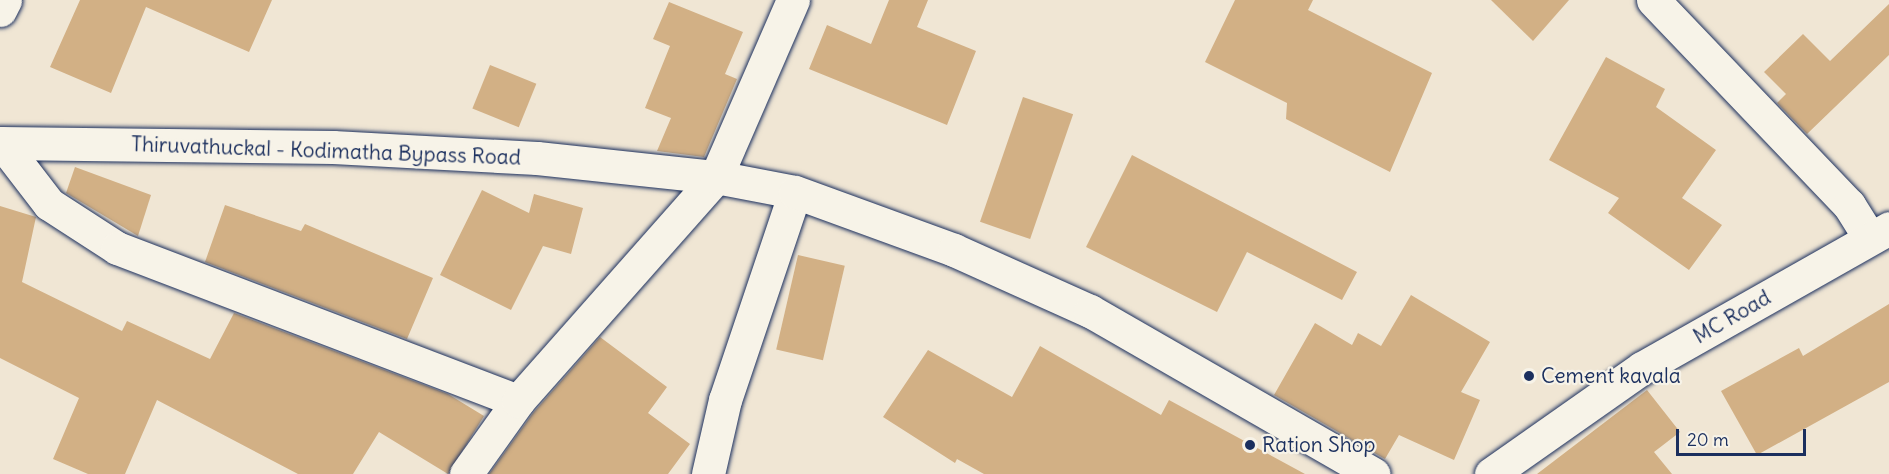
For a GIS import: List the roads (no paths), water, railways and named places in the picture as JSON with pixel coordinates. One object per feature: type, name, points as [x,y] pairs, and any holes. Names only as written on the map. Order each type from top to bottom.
[{"type":"main road","points":[[0,10],[5,0]]},
{"type":"main road","points":[[466,474],[518,401],[716,177],[793,0]]},
{"type":"main road","points":[[1653,0],[1850,205],[1880,233]]},
{"type":"main road","points":[[1,143],[49,204],[117,248],[518,401]]},
{"type":"main road","name":"Thiruvathuckal - Kodimatha Bypass Road","points":[[1,143],[333,147],[537,158],[716,177],[795,192],[954,250],[1090,311],[1374,474]]},
{"type":"main road","points":[[708,474],[725,400],[795,192]]},
{"type":"main road","name":"MC Road","points":[[1491,474],[1642,368],[1880,233]]},
{"type":"place","name":"Cement kavala","points":[[1529,376]]},
{"type":"place","name":"Ration Shop","points":[[1250,445]]}]
